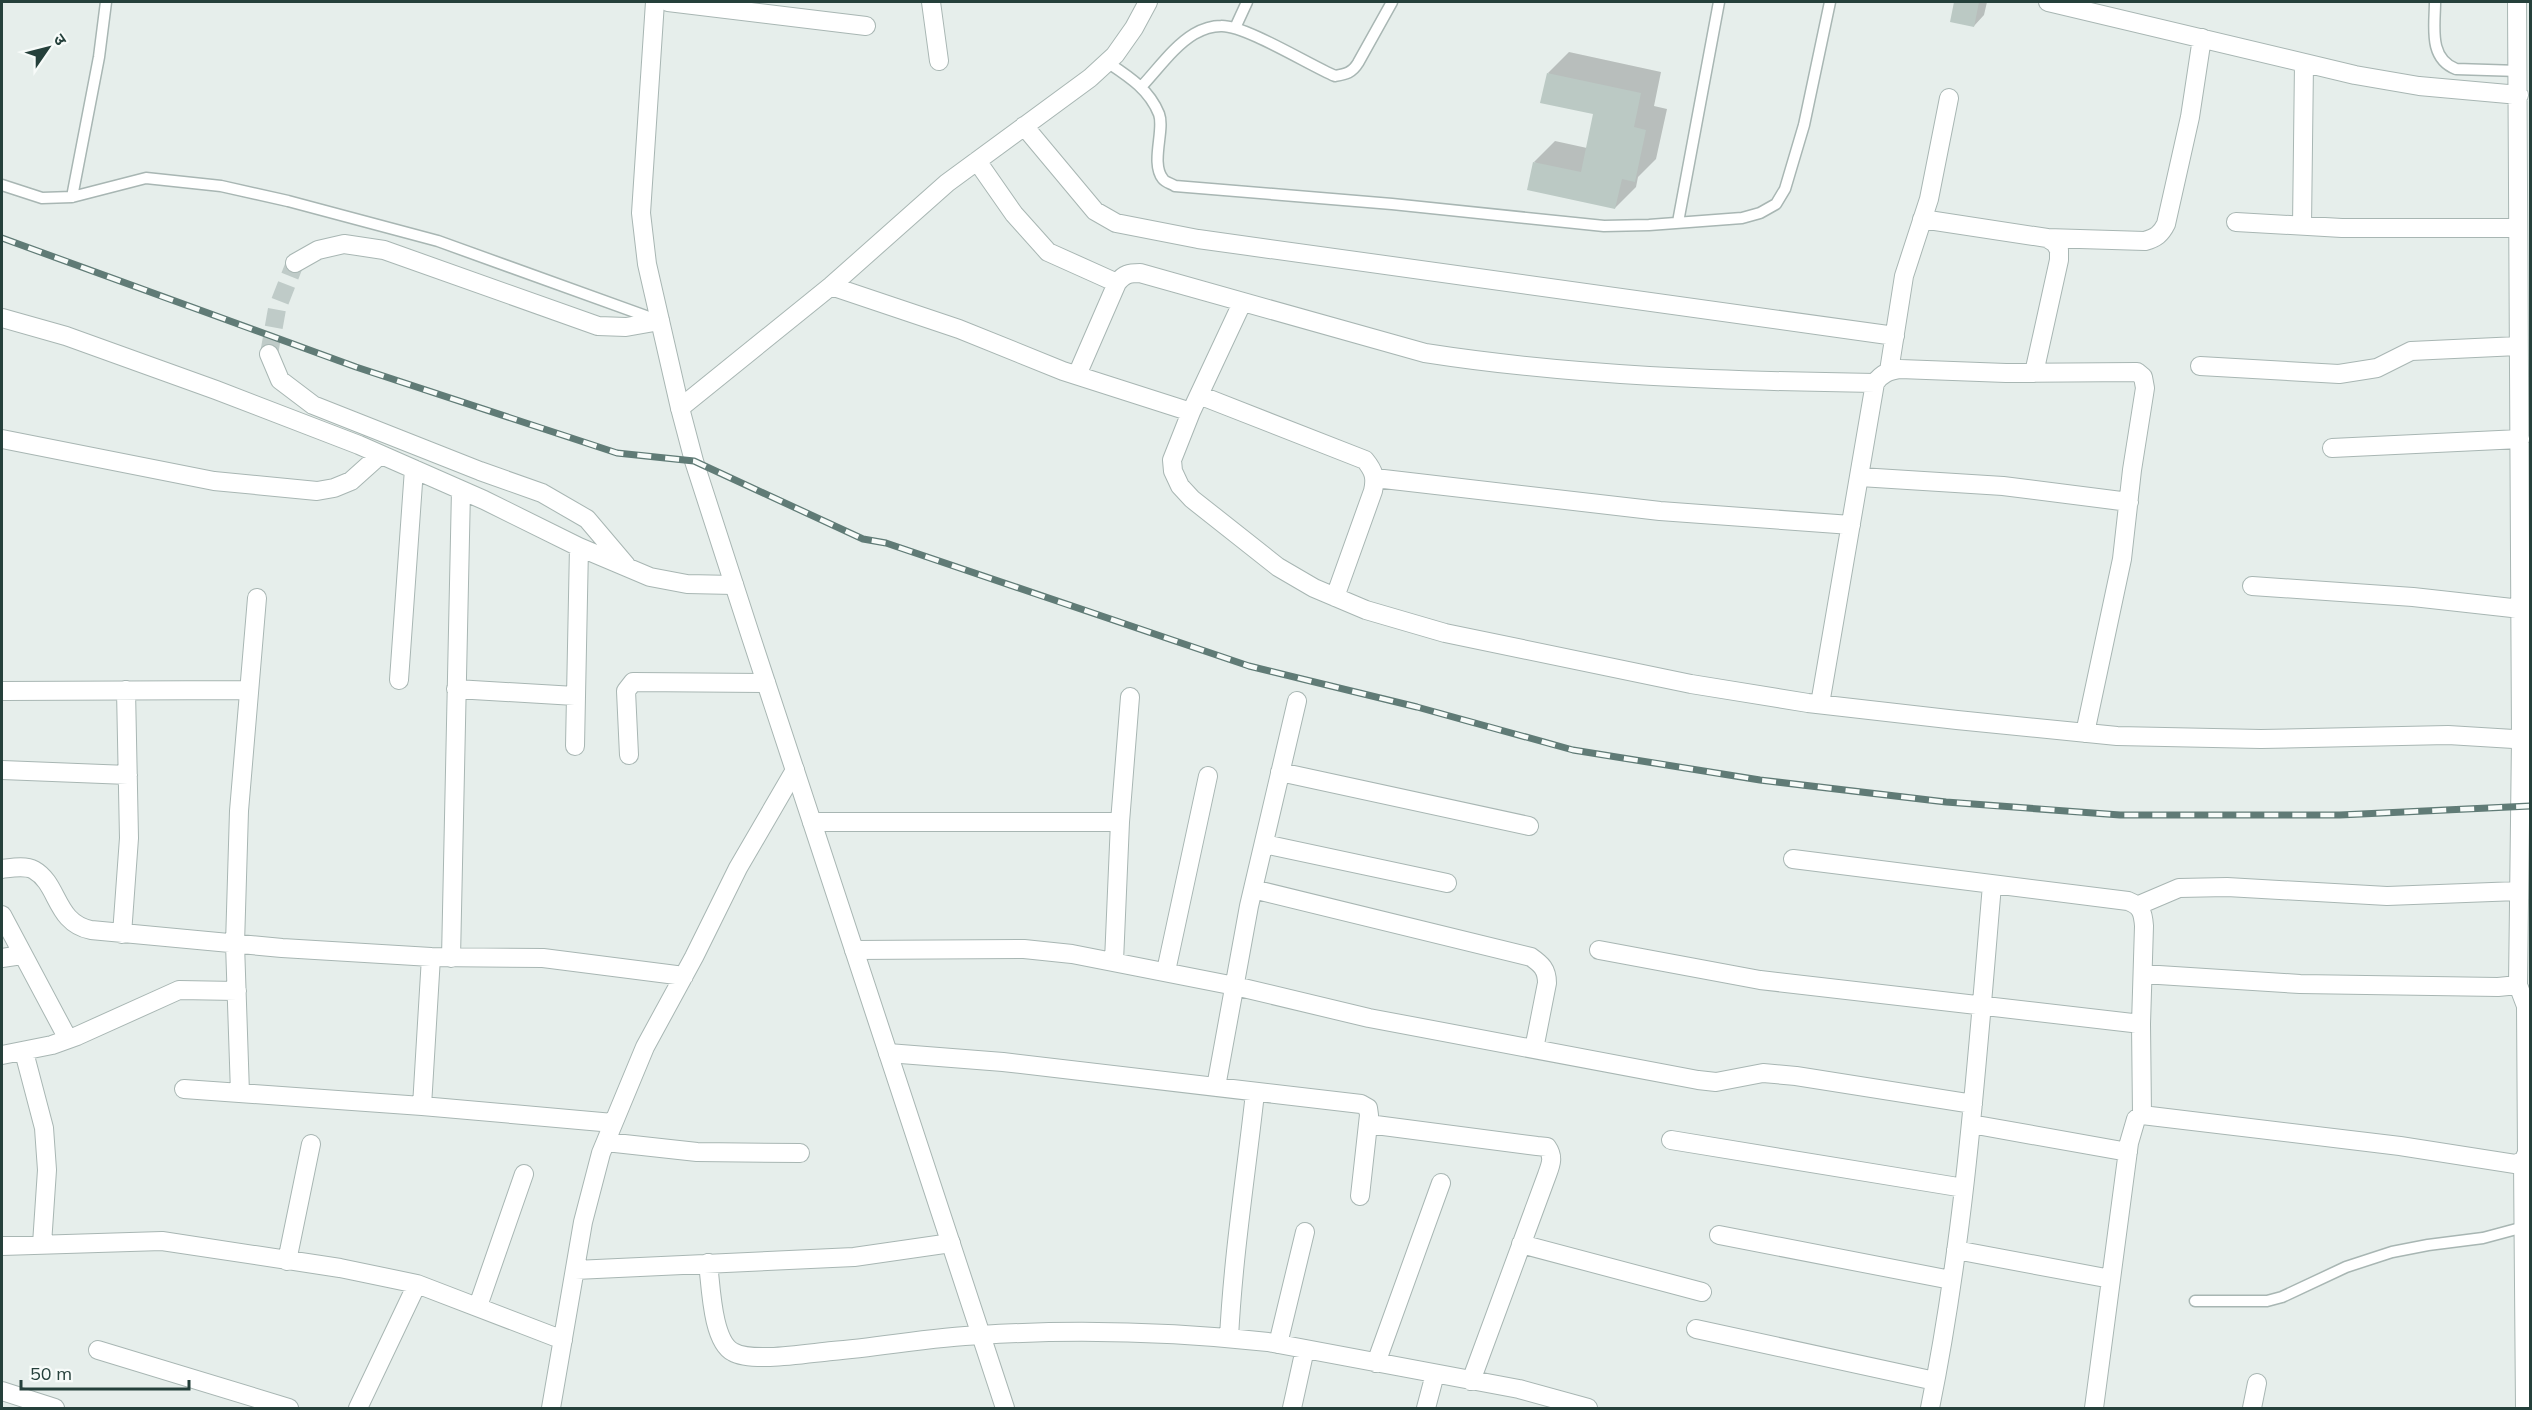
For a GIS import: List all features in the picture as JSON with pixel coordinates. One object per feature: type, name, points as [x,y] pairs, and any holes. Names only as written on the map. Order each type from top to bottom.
[{"type":"street","points":[[655,2],[641,213],[647,264],[694,461],[1005,1408]]},
{"type":"street","points":[[668,2],[866,26]]},
{"type":"street","points":[[931,2],[939,61]]},
{"type":"street","points":[[681,408],[831,286],[947,183],[1089,78],[1107,62],[1134,28],[1148,2]]},
{"type":"street","points":[[2048,2],[2304,63],[2419,86],[2519,95]]},
{"type":"street","points":[[2517,2],[2521,609],[2526,740],[2518,891],[2518,985],[2526,1006],[2525,1408]]},
{"type":"street","points":[[1923,219],[2047,238],[2145,241],[2156,238],[2166,224],[2190,117],[2202,39]]},
{"type":"street","points":[[2302,226],[2304,63]]},
{"type":"street","points":[[1820,704],[1860,477],[1882,377],[1894,336],[1904,276],[1923,219],[1949,98]]},
{"type":"street","points":[[1024,126],[1095,211],[1116,223],[1198,239],[1894,336]]},
{"type":"street","points":[[977,161],[1014,214],[1048,252],[1117,283]]},
{"type":"street","points":[[2236,222],[2431,229],[2518,228]]},
{"type":"street","points":[[2034,373],[2059,260],[2059,250],[2055,243],[2047,238]]},
{"type":"street","points":[[295,263],[318,250],[344,244],[374,248],[598,326],[626,327],[660,321]]},
{"type":"street","points":[[1077,375],[1117,283],[1123,276],[1130,273],[1140,273],[1425,353],[1459,359],[1607,372],[1779,381],[2137,372],[2143,377],[2145,388],[2122,559],[2085,733]]},
{"type":"street","points":[[831,286],[959,329],[1077,375],[1191,412]]},
{"type":"street","points":[[1242,303],[1191,412],[1172,460],[1173,471],[1180,486],[1192,500],[1278,567],[1314,588],[1366,610],[1445,633],[1691,684],[1820,704],[2117,736],[2261,739],[2448,735],[2526,740]]},
{"type":"street","points":[[2,318],[66,336],[205,386],[380,455],[461,490],[579,547],[650,577],[687,584],[734,585]]},
{"type":"street","points":[[2200,366],[2339,374],[2377,368],[2411,351],[2518,346]]},
{"type":"street","points":[[268,354],[280,380],[313,405],[542,493],[587,519],[627,566]]},
{"type":"street","points":[[1199,395],[1365,460],[1372,468],[1376,478],[1335,597]]},
{"type":"street","points":[[2,439],[214,481],[317,490],[334,488],[351,482],[380,455]]},
{"type":"street","points":[[2332,448],[2520,439]]},
{"type":"street","points":[[399,680],[414,469]]},
{"type":"street","points":[[1860,477],[2003,486],[2128,502]]},
{"type":"street","points":[[1376,478],[1660,511],[1851,525]]},
{"type":"street","points":[[451,957],[461,490]]},
{"type":"street","points":[[574,746],[579,547]]},
{"type":"street","points":[[2252,586],[2413,597],[2521,609]]},
{"type":"street","points":[[240,1093],[235,944],[239,811],[257,598]]},
{"type":"street","points":[[629,755],[626,691],[633,682],[766,683]]},
{"type":"street","points":[[456,689],[575,696]]},
{"type":"street","points":[[122,934],[129,838],[126,690]]},
{"type":"street","points":[[2,691],[249,690]]},
{"type":"street","points":[[1114,961],[1120,822],[1130,697]]},
{"type":"street","points":[[1216,1087],[1253,889],[1297,701]]},
{"type":"street","points":[[2,770],[128,775]]},
{"type":"street","points":[[551,1408],[583,1222],[606,1142],[645,1047],[684,976],[738,868],[795,770]]},
{"type":"street","points":[[1280,772],[1529,826]]},
{"type":"street","points":[[1166,972],[1208,776]]},
{"type":"street","points":[[812,822],[1120,822]]},
{"type":"street","points":[[1264,843],[1447,883]]},
{"type":"street","points":[[1793,859],[2128,901],[2139,905],[2179,888],[2227,887],[2386,896],[2518,891]]},
{"type":"street","points":[[2,869],[23,867],[35,870],[70,920],[81,928],[235,944],[431,957],[543,958],[684,976]]},
{"type":"street","points":[[1930,1408],[1964,1188],[1992,885]]},
{"type":"street","points":[[1253,889],[1531,957],[1547,973],[1534,1049]]},
{"type":"street","points":[[2139,905],[2143,913],[2144,926],[2141,1024],[2142,1115]]},
{"type":"street","points":[[2,915],[68,1040]]},
{"type":"street","points":[[854,950],[1024,949],[1114,961],[1235,986],[1369,1018],[1698,1080],[1716,1082],[1763,1073],[1796,1076],[1973,1104]]},
{"type":"street","points":[[1599,950],[1761,980],[2141,1024]]},
{"type":"street","points":[[2,958],[22,955]]},
{"type":"street","points":[[423,1106],[431,957]]},
{"type":"street","points":[[2143,974],[2300,984],[2498,987],[2518,985]]},
{"type":"street","points":[[2,1055],[24,1052],[68,1040],[179,990],[237,991]]},
{"type":"street","points":[[24,1052],[44,1128],[47,1170],[42,1244]]},
{"type":"street","points":[[888,1053],[1004,1062],[1361,1104],[1368,1107],[1368,1124],[1360,1196]]},
{"type":"street","points":[[184,1089],[423,1106],[613,1124]]},
{"type":"street","points":[[1229,1338],[1232,1276],[1239,1236],[1255,1093]]},
{"type":"street","points":[[2094,1408],[2128,1152],[2133,1126],[2136,1119],[2142,1115],[2400,1146],[2515,1164],[2524,1160]]},
{"type":"street","points":[[1368,1124],[1547,1147],[1551,1153],[1551,1162],[1471,1381]]},
{"type":"street","points":[[1971,1124],[2128,1152]]},
{"type":"street","points":[[1671,1140],[1964,1188]]},
{"type":"street","points":[[606,1142],[685,1151],[800,1153]]},
{"type":"street","points":[[287,1261],[311,1144]]},
{"type":"street","points":[[478,1306],[524,1174]]},
{"type":"street","points":[[1376,1363],[1441,1183]]},
{"type":"street","points":[[1278,1344],[1305,1232]]},
{"type":"street","points":[[1719,1235],[1951,1280]]},
{"type":"street","points":[[2,1246],[162,1241],[340,1268],[417,1284],[563,1340]]},
{"type":"street","points":[[575,1270],[854,1257],[951,1244]]},
{"type":"street","points":[[1521,1245],[1702,1292]]},
{"type":"street","points":[[1956,1251],[2111,1279]]},
{"type":"street","points":[[708,1263],[719,1335],[724,1346],[734,1353],[745,1356],[774,1356],[869,1348],[981,1335],[1124,1333],[1229,1338],[1278,1344],[1471,1381],[1537,1402],[1588,1408]]},
{"type":"street","points":[[358,1408],[417,1284]]},
{"type":"street","points":[[1696,1329],[1935,1381]]},
{"type":"street","points":[[1292,1408],[1305,1349]]},
{"type":"street","points":[[98,1350],[289,1408]]},
{"type":"street","points":[[1426,1408],[1435,1374]]},
{"type":"street","points":[[2252,1408],[2257,1383]]},
{"type":"street","points":[[2,1391],[55,1408]]},
{"type":"lane","points":[[72,197],[99,57],[106,2]]},
{"type":"lane","points":[[1235,28],[1247,2]]},
{"type":"lane","points":[[1142,86],[1192,35],[1204,29],[1221,26],[1235,28],[1335,76],[1344,75],[1352,72],[1358,63],[1392,2]]},
{"type":"lane","points":[[1678,222],[1719,2]]},
{"type":"lane","points":[[1107,62],[1142,86],[1160,116],[1159,167],[1163,179],[1175,186],[1392,204],[1604,226],[1742,218],[1760,213],[1776,204],[1785,189],[1804,124],[1830,2]]},
{"type":"lane","points":[[2436,2],[2434,38],[2438,54],[2447,65],[2456,69],[2519,71]]},
{"type":"lane","points":[[2,185],[42,198],[72,197],[146,178],[221,186],[288,201],[438,241],[660,321]]},
{"type":"lane","points":[[2195,1301],[2267,1301],[2282,1297],[2346,1267],[2392,1252],[2484,1238],[2524,1227]]},
{"type":"building","points":[[1954,2],[1979,2],[1974,27],[1950,22]]},
{"type":"building","points":[[1547,73],[1641,93],[1634,127],[1646,130],[1635,182],[1622,179],[1615,209],[1527,190],[1533,162],[1581,172],[1593,114],[1540,103]]},
{"type":"tunnel","points":[[269,354],[277,309],[295,263]]},
{"type":"railway","points":[[2,238],[356,367],[617,453],[694,461],[863,539],[886,543],[1249,666],[1417,707],[1573,750],[1760,780],[1946,802],[2120,815],[2340,815],[2530,806]]}]
